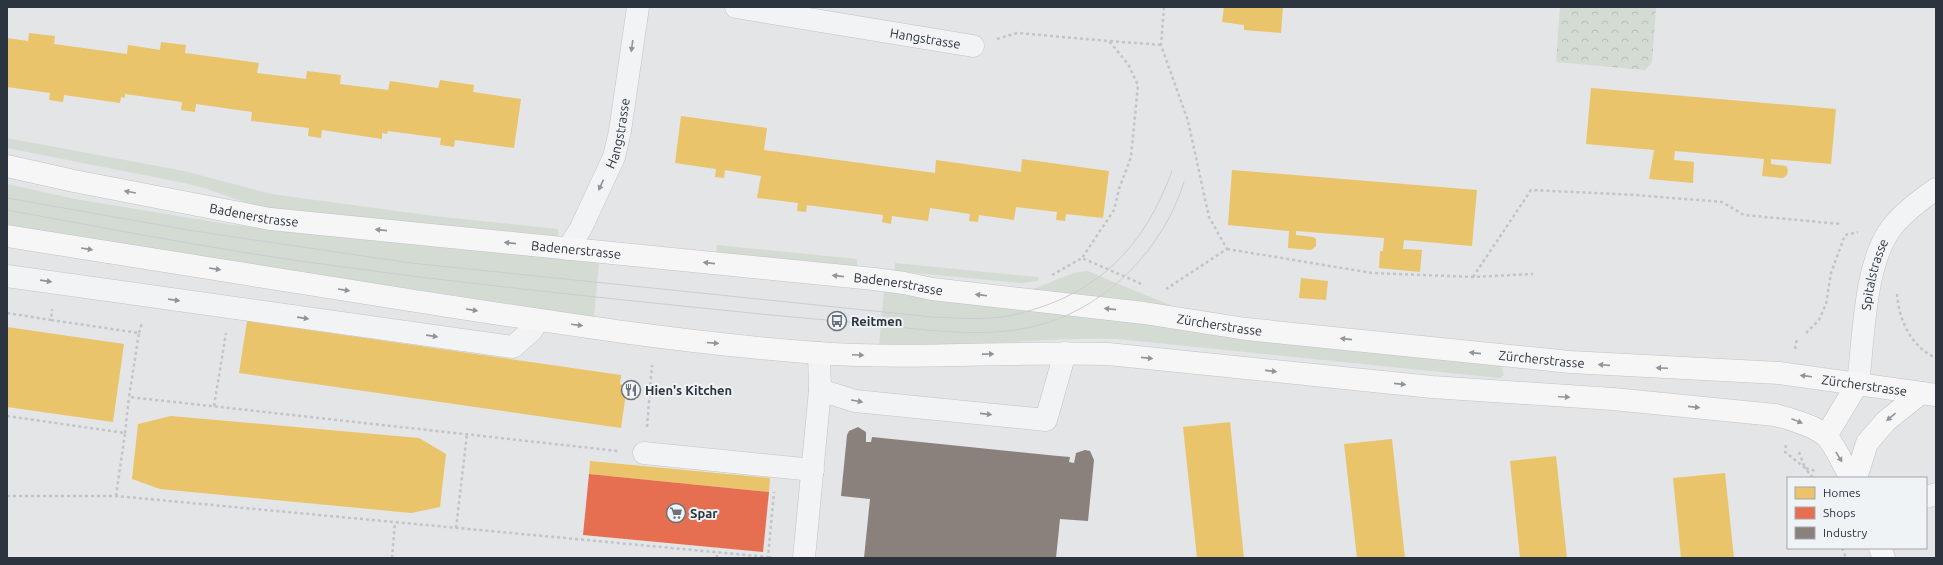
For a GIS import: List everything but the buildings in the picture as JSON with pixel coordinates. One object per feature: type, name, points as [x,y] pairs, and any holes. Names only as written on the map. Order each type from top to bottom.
[{"type":"main road","name":"Badenerstrasse","points":[[7,166],[74,181],[270,219],[874,279],[932,289],[1148,314]]},
{"type":"main road","points":[[7,236],[538,320],[674,339],[820,353],[915,356],[1065,353],[1108,354],[1432,387],[1613,399],[1770,415],[1788,418],[1826,436],[1850,477]]},
{"type":"main road","name":"Zürcherstrasse","points":[[1148,314],[1246,329],[1570,362],[1779,373],[1929,394]]},
{"type":"main road","points":[[1826,436],[1858,383]]},
{"type":"main road","points":[[1856,477],[1867,443],[1886,421],[1929,394]]},
{"type":"street","name":"Hangstrasse","points":[[568,249],[581,228],[614,157],[620,131],[638,7]]},
{"type":"street","name":"Hangstrasse","points":[[736,7],[973,46]]},
{"type":"street","name":"Spitalstrasse","points":[[1858,383],[1873,264],[1881,244],[1892,227],[1915,203],[1936,189]]},
{"type":"street","points":[[7,276],[513,347],[532,330],[538,320]]},
{"type":"street","points":[[804,558],[820,390],[820,353]]},
{"type":"street","points":[[820,390],[855,401],[1046,420],[1065,353]]},
{"type":"street","points":[[644,453],[813,470]]},
{"type":"path","points":[[1164,7],[1161,45],[1188,121],[1209,217],[1228,249]]},
{"type":"path","points":[[973,46],[1017,33],[1161,45]]},
{"type":"path","points":[[1058,271],[1082,258],[1114,210],[1118,189],[1131,157],[1138,85],[1128,64],[1109,41]]},
{"type":"path","points":[[1473,277],[1531,190],[1637,195],[1722,202],[1744,215],[1841,224]]},
{"type":"path","points":[[1806,333],[1819,320],[1826,304],[1831,274],[1846,235]]},
{"type":"path","points":[[1162,292],[1228,249],[1372,273],[1473,277],[1533,274]]},
{"type":"path","points":[[1082,258],[1148,286]]},
{"type":"path","points":[[1896,287],[1898,310],[1908,334],[1916,343],[1936,358]]},
{"type":"path","points":[[51,320],[139,333],[116,496]]},
{"type":"path","points":[[1796,346],[1797,338]]},
{"type":"path","points":[[129,397],[644,453],[652,365]]},
{"type":"path","points":[[7,416],[125,433]]},
{"type":"path","points":[[456,528],[467,434]]},
{"type":"path","points":[[1786,445],[1785,452],[1805,468],[1812,477]]},
{"type":"path","points":[[768,557],[776,466]]},
{"type":"path","points":[[7,496],[116,496],[774,558]]},
{"type":"path","points":[[392,558],[395,522]]},
{"type":"path","points":[[716,558],[717,552]]},
{"type":"green space","points":[[1560,7],[1656,7],[1652,63],[1645,70],[1556,62]]},
{"type":"green space","points":[[7,138],[184,171],[271,194],[434,216],[558,229],[558,238],[278,209],[253,205],[204,188],[184,183],[7,148]]},
{"type":"green space","points":[[7,184],[75,199],[233,225],[599,262],[594,317],[7,227]]},
{"type":"green space","points":[[717,245],[857,259],[857,267],[716,253]]},
{"type":"green space","points":[[895,263],[1037,277],[1039,279],[1037,281],[1021,283],[894,271]]},
{"type":"green space","points":[[1087,271],[1182,310],[1028,290],[1073,273]]},
{"type":"green space","points":[[884,291],[1501,366],[1504,375],[1499,378],[1118,339],[879,346]]},
{"type":"tram line","points":[[7,198],[194,231],[411,263],[932,317],[996,318],[1045,306],[1094,281],[1114,264],[1132,245],[1147,223],[1161,198],[1172,171]]},
{"type":"tram line","points":[[7,210],[251,254],[405,275],[583,296],[761,314],[942,331],[983,332],[1023,329],[1043,324],[1067,315],[1090,303],[1111,288],[1131,270],[1163,229],[1175,206],[1184,182]]},
{"type":"place","name":"Reitmen","points":[[837,321]]},
{"type":"place","name":"Hien's Kitchen","points":[[631,390]]},
{"type":"place","name":"Spar","points":[[676,513]]}]
